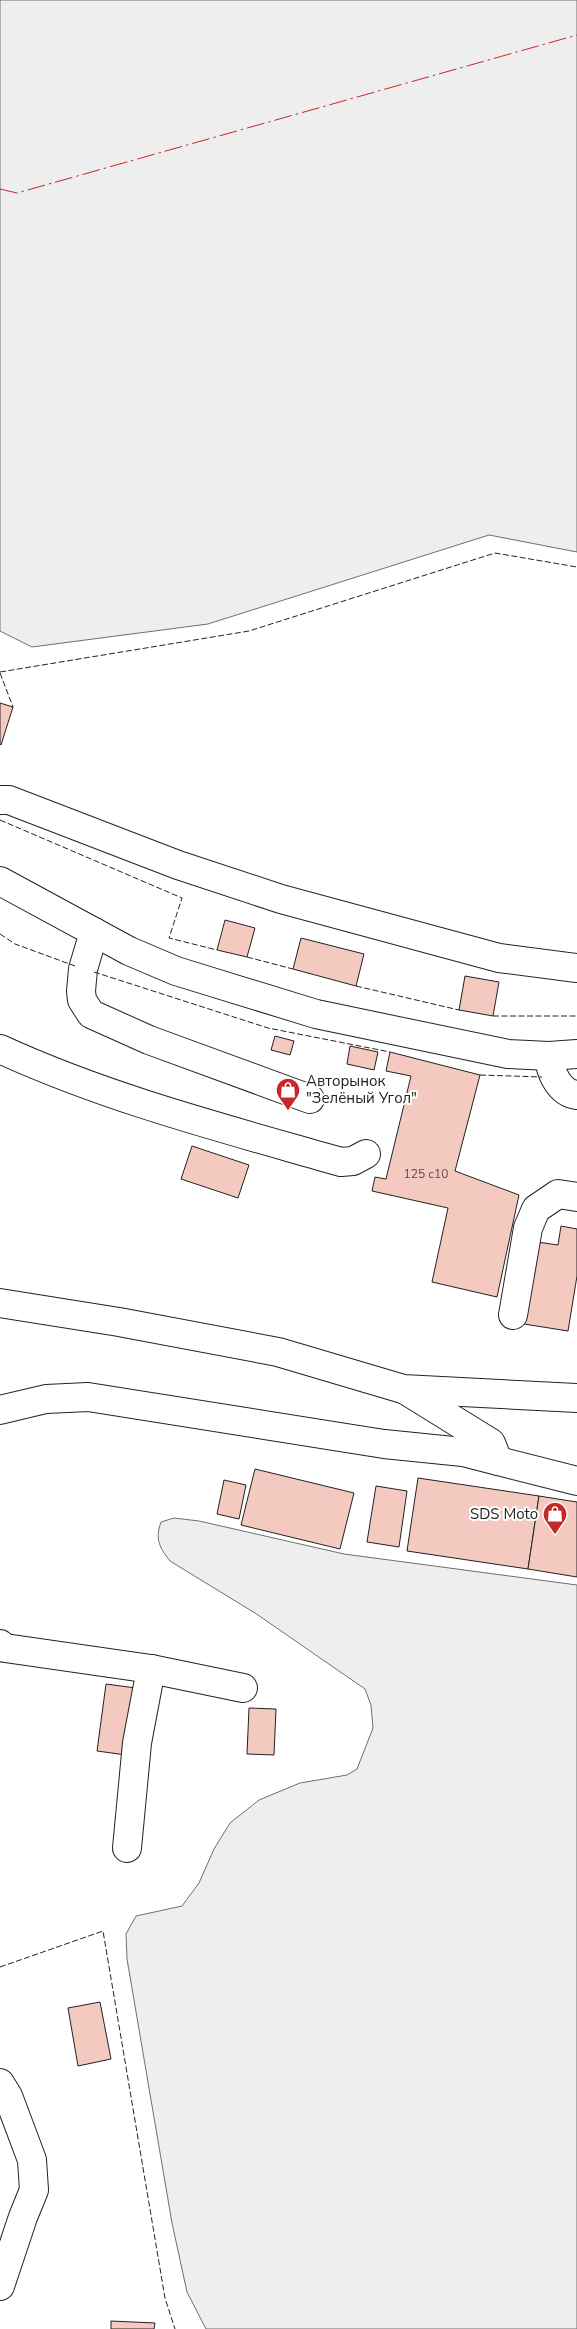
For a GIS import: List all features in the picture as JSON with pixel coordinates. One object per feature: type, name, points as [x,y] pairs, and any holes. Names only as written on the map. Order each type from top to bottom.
[{"type":"street","points":[[0,800],[9,800],[178,865],[281,899],[499,958],[577,968]]},
{"type":"street","points":[[0,881],[129,951],[176,971],[316,1014],[508,1054],[549,1056],[577,1054]]},
{"type":"street","points":[[94,932],[83,969],[81,991],[82,1000],[91,1014],[149,1040],[310,1099]]},
{"type":"street","points":[[0,1050],[51,1073],[155,1108],[341,1162],[353,1161],[366,1154]]},
{"type":"street","points":[[549,1056],[550,1069],[562,1088],[570,1094],[577,1095]]},
{"type":"street","points":[[513,1315],[528,1228],[536,1209],[558,1194],[577,1197]]},
{"type":"street","points":[[0,1303],[119,1322],[278,1352],[403,1389],[577,1398]]},
{"type":"street","points":[[403,1389],[491,1443],[498,1461]]},
{"type":"street","points":[[0,1410],[46,1399],[88,1397],[384,1444],[463,1452],[577,1481]]},
{"type":"street","points":[[2,1650],[151,1669],[243,1688]]},
{"type":"street","points":[[127,1848],[137,1743],[151,1669]]},
{"type":"street","points":[[0,2082],[8,2096],[32,2160],[34,2190],[0,2286]]},
{"type":"shaded area","points":[[0,0],[577,0],[577,552],[489,535],[208,624],[32,647],[0,631]]},
{"type":"shaded area","points":[[174,1518],[199,1521],[344,1554],[577,1585],[577,2329],[206,2329],[187,2292],[172,2223],[127,1959],[126,1934],[136,1916],[182,1906],[199,1883],[214,1849],[230,1823],[259,1800],[300,1783],[347,1775],[357,1769],[373,1728],[371,1705],[365,1689],[255,1613],[170,1561],[159,1543],[158,1533],[161,1522]]},
{"type":"building","points":[[0,703],[13,707],[1,745],[0,744]]},
{"type":"building","points":[[225,920],[255,928],[247,957],[217,950]]},
{"type":"building","points":[[301,938],[364,954],[356,986],[293,969]]},
{"type":"building","points":[[465,976],[499,982],[493,1016],[459,1010]]},
{"type":"building","points":[[275,1036],[294,1041],[290,1055],[271,1050]]},
{"type":"building","points":[[350,1046],[378,1052],[374,1070],[347,1064]]},
{"type":"building","points":[[390,1052],[480,1075],[455,1171],[519,1195],[497,1297],[432,1282],[448,1208],[372,1191],[375,1177],[386,1179],[411,1076],[386,1071]]},
{"type":"building","points":[[192,1146],[249,1165],[238,1198],[181,1179]]},
{"type":"building","points":[[561,1226],[577,1229],[577,1276],[568,1331],[524,1324],[537,1242],[558,1245]]},
{"type":"building","points":[[255,1469],[354,1493],[340,1549],[241,1525]]},
{"type":"building","points":[[418,1478],[539,1496],[528,1569],[407,1551]]},
{"type":"building","points":[[224,1480],[246,1485],[239,1519],[217,1514]]},
{"type":"building","points":[[376,1486],[407,1491],[399,1547],[367,1542]]},
{"type":"building","name":"SDS Moto","points":[[539,1496],[577,1502],[577,1577],[528,1569]]},
{"type":"building","points":[[106,1684],[136,1688],[126,1755],[97,1751]]},
{"type":"building","points":[[249,1708],[276,1709],[274,1755],[247,1754]]},
{"type":"building","points":[[100,2002],[111,2059],[78,2066],[68,2008]]},
{"type":"building","points":[[111,2321],[155,2323],[154,2329],[111,2329]]},
{"type":"fence","points":[[0,672],[249,631],[495,553],[577,567]]},
{"type":"fence","points":[[0,673],[13,707]]},
{"type":"fence","points":[[0,820],[182,898],[169,938],[217,950]]},
{"type":"fence","points":[[0,934],[15,944],[75,966]]},
{"type":"fence","points":[[247,957],[293,969]]},
{"type":"fence","points":[[94,972],[268,1028],[390,1052]]},
{"type":"fence","points":[[356,986],[459,1010]]},
{"type":"fence","points":[[493,1016],[577,1016]]},
{"type":"fence","points":[[480,1075],[542,1077]]},
{"type":"fence","points":[[0,1967],[103,1931],[165,2298],[175,2329]]},
{"type":"power","points":[[0,189],[17,193],[577,35]]},
{"type":"place","name":"Авторынок \"Зелёный Угол\"","points":[[288,1111]]},
{"type":"place","name":"SDS Moto","points":[[555,1535]]}]
